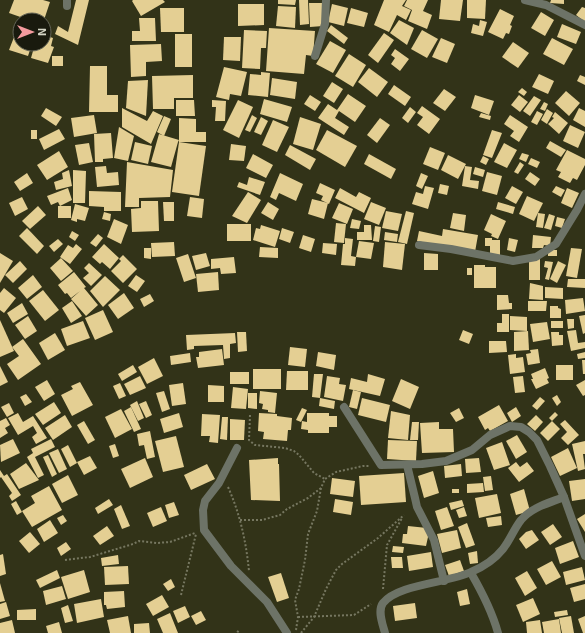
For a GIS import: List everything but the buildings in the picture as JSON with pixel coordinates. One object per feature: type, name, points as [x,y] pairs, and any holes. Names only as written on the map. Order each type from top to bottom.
[{"type":"street","points":[[315,56],[325,24],[326,0]]},
{"type":"street","points":[[525,0],[546,2],[585,25]]},
{"type":"street","points":[[419,245],[513,261],[536,257],[556,244],[585,194]]},
{"type":"street","points":[[344,407],[381,465],[407,465],[446,461],[472,450],[490,435],[510,426],[521,427],[537,440],[564,497],[585,556]]},
{"type":"street","points":[[237,448],[223,476],[205,501],[200,531],[266,602],[287,633]]},
{"type":"street","points":[[407,465],[418,507],[434,540],[444,581]]},
{"type":"street","points":[[385,633],[380,612],[382,600],[397,593],[444,581],[471,572],[494,558],[502,550],[522,520],[536,508],[564,497]]},
{"type":"street","points":[[471,572],[494,618],[498,633]]},
{"type":"path","points":[[250,414],[249,440],[251,443],[255,445],[285,448],[294,451],[314,473],[326,479]]},
{"type":"path","points":[[296,633],[298,617],[295,600],[299,589],[305,560],[308,534],[318,511],[321,488],[326,479],[336,472],[363,466],[381,465]]},
{"type":"path","points":[[223,476],[235,502],[246,544],[250,586]]},
{"type":"path","points":[[240,520],[262,520],[280,515],[287,509],[308,498],[321,488]]},
{"type":"path","points":[[298,617],[354,615],[382,600],[383,570],[387,545],[415,498]]},
{"type":"path","points":[[301,633],[314,617],[336,570],[378,538],[404,515]]},
{"type":"path","points":[[65,560],[90,557],[133,544],[138,541],[157,543],[170,542],[200,531]]},
{"type":"path","points":[[181,595],[194,544],[200,531]]}]
